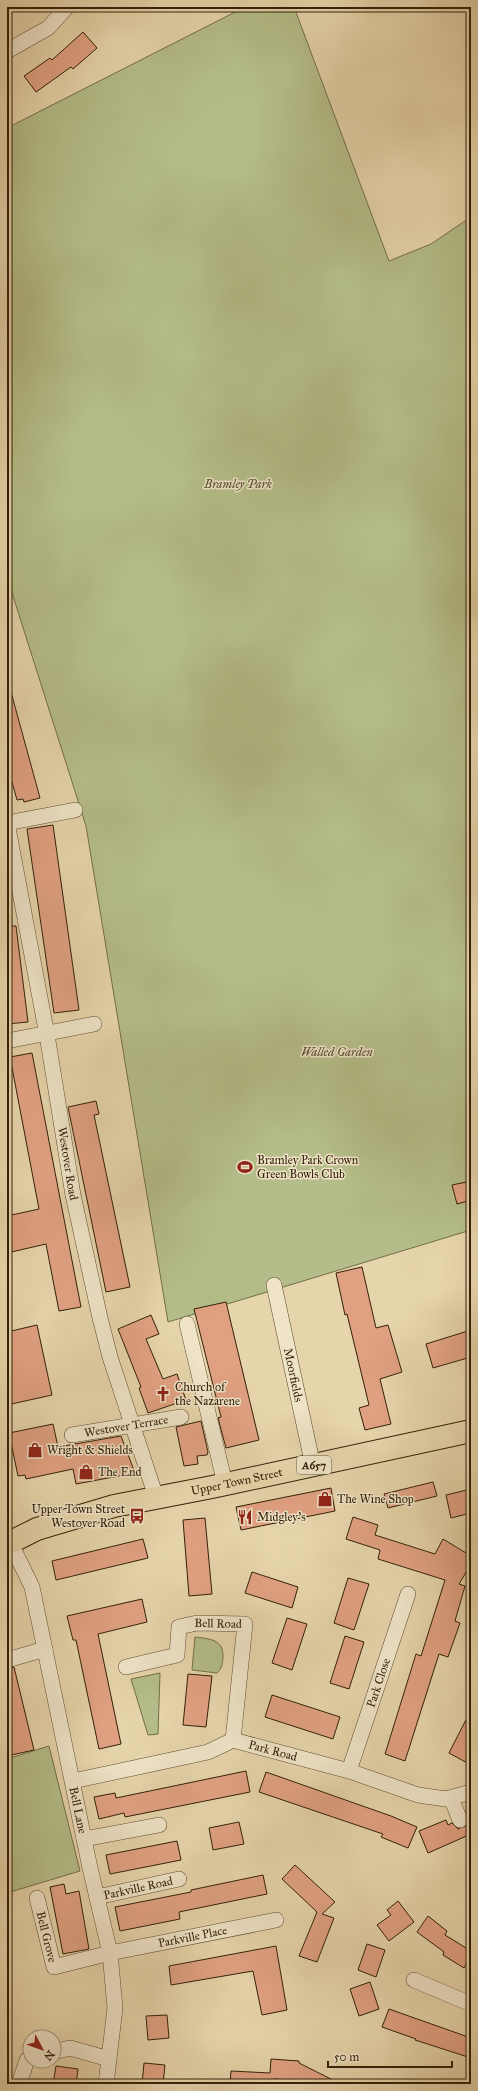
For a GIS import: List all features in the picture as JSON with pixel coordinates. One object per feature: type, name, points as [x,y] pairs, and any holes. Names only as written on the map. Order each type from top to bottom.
[{"type":"main road","name":"Upper Town Street","points":[[9,1543],[37,1529],[114,1506],[312,1466],[471,1431]]},
{"type":"street","points":[[7,51],[48,28],[67,7]]},
{"type":"street","points":[[7,823],[75,810]]},
{"type":"street","name":"Westover Road","points":[[7,823],[47,1035],[73,1195],[100,1318],[110,1357],[156,1497]]},
{"type":"street","points":[[7,1041],[47,1035],[94,1024]]},
{"type":"street","name":"Moorfields","points":[[274,1285],[312,1466]]},
{"type":"street","points":[[187,1324],[225,1484]]},
{"type":"street","name":"Westover Terrace","points":[[72,1435],[181,1416]]},
{"type":"street","name":"Bell Lane","points":[[9,1543],[32,1587],[84,1839],[110,1953],[115,2008],[106,2084]]},
{"type":"street","name":"Park Close","points":[[349,1771],[408,1594]]},
{"type":"street","name":"Bell Road","points":[[126,1667],[177,1655],[179,1627],[197,1623],[245,1624],[233,1740]]},
{"type":"street","points":[[7,1660],[45,1649]]},
{"type":"street","name":"Park Road","points":[[73,1781],[208,1752],[233,1740],[349,1771],[418,1795],[446,1799],[471,1792]]},
{"type":"street","points":[[450,1798],[460,1820]]},
{"type":"street","points":[[84,1839],[159,1825]]},
{"type":"street","name":"Parkville Road","points":[[97,1897],[179,1879]]},
{"type":"street","name":"Bell Grove","points":[[36,1898],[54,1966],[110,1953]]},
{"type":"street","name":"Parkville Place","points":[[110,1953],[276,1920]]},
{"type":"street","points":[[414,1980],[471,2004]]},
{"type":"street","points":[[62,2050],[70,2048],[110,2059]]},
{"type":"street","points":[[19,2084],[25,2069]]},
{"type":"green space","name":"Bramley Park","points":[[245,7],[294,7],[389,261],[431,244],[471,217],[471,1230],[168,1322],[86,826],[7,577],[7,128]]},
{"type":"green space","points":[[195,1637],[215,1641],[221,1647],[223,1658],[221,1668],[217,1673],[192,1670]]},
{"type":"green space","points":[[160,1673],[158,1734],[148,1735],[131,1679]]},
{"type":"green space","points":[[49,1746],[80,1871],[7,1893],[7,1759]]},
{"type":"building","points":[[83,32],[97,48],[73,69],[71,67],[36,92],[24,76],[50,58],[52,60]]},
{"type":"building","points":[[7,692],[11,692],[40,798],[24,802],[23,799],[17,800],[7,764]]},
{"type":"building","points":[[53,825],[79,1010],[54,1013],[27,829]]},
{"type":"building","points":[[7,926],[16,926],[28,1022],[7,1024]]},
{"type":"building","points":[[32,1053],[81,1307],[59,1311],[46,1244],[7,1253],[7,1216],[39,1209],[10,1057]]},
{"type":"building","points":[[96,1101],[99,1114],[94,1115],[130,1287],[106,1292],[68,1107]]},
{"type":"building","points":[[471,1181],[471,1200],[457,1204],[452,1185]]},
{"type":"building","points":[[362,1267],[376,1328],[388,1325],[402,1372],[380,1379],[391,1424],[365,1430],[359,1408],[369,1405],[347,1314],[345,1315],[336,1273]]},
{"type":"building","points":[[226,1302],[259,1440],[226,1448],[218,1418],[221,1417],[194,1309]]},
{"type":"building","points":[[151,1315],[159,1334],[146,1339],[163,1379],[177,1374],[186,1400],[148,1413],[139,1388],[141,1387],[118,1329]]},
{"type":"building","points":[[37,1325],[52,1395],[7,1405],[7,1332]]},
{"type":"building","points":[[471,1330],[471,1357],[433,1368],[426,1344]]},
{"type":"building","points":[[201,1421],[208,1452],[207,1455],[197,1456],[198,1464],[184,1466],[176,1427]]},
{"type":"building","points":[[53,1424],[58,1447],[121,1436],[135,1473],[76,1484],[73,1469],[26,1479],[25,1475],[18,1476],[9,1433]]},
{"type":"building","points":[[433,1482],[437,1496],[388,1508],[384,1494]]},
{"type":"building","points":[[331,1488],[335,1511],[241,1530],[236,1507]]},
{"type":"building","points":[[471,1489],[471,1513],[451,1518],[446,1495]]},
{"type":"building","points":[[353,1517],[378,1525],[375,1535],[435,1554],[443,1539],[471,1556],[471,1564],[459,1584],[465,1586],[455,1621],[460,1623],[448,1657],[439,1654],[405,1761],[385,1754],[416,1654],[421,1656],[445,1580],[378,1559],[380,1550],[346,1539]]},
{"type":"building","points":[[205,1518],[212,1594],[189,1596],[183,1520]]},
{"type":"building","points":[[143,1539],[148,1558],[56,1580],[52,1561]]},
{"type":"building","points":[[252,1572],[298,1587],[292,1608],[245,1593]]},
{"type":"building","points":[[348,1578],[369,1584],[354,1630],[334,1623]]},
{"type":"building","points":[[142,1599],[147,1622],[98,1634],[121,1744],[99,1749],[76,1640],[73,1640],[67,1616]]},
{"type":"building","points":[[287,1618],[307,1624],[292,1670],[272,1663]]},
{"type":"building","points":[[345,1636],[364,1642],[349,1689],[330,1683]]},
{"type":"building","points":[[14,1667],[34,1750],[7,1756],[7,1669]]},
{"type":"building","points":[[188,1674],[212,1676],[206,1727],[183,1725]]},
{"type":"building","points":[[272,1695],[340,1717],[333,1739],[265,1717]]},
{"type":"building","points":[[471,1710],[471,1765],[449,1753]]},
{"type":"building","points":[[246,1771],[250,1792],[125,1817],[124,1813],[99,1819],[94,1797],[115,1793],[116,1798]]},
{"type":"building","points":[[266,1772],[391,1816],[417,1827],[408,1848],[381,1837],[383,1834],[259,1792]]},
{"type":"building","points":[[446,1820],[448,1825],[452,1823],[458,1829],[467,1825],[471,1834],[428,1853],[419,1831]]},
{"type":"building","points":[[239,1822],[244,1844],[213,1850],[209,1828]]},
{"type":"building","points":[[177,1841],[181,1860],[110,1874],[106,1855]]},
{"type":"building","points":[[295,1865],[335,1902],[322,1914],[334,1918],[317,1962],[299,1956],[317,1912],[282,1879]]},
{"type":"building","points":[[263,1875],[267,1894],[179,1912],[180,1919],[120,1931],[115,1907],[191,1892],[191,1890]]},
{"type":"building","points":[[64,1884],[66,1894],[79,1891],[89,1949],[63,1954],[50,1887]]},
{"type":"building","points":[[398,1901],[414,1922],[389,1941],[377,1925],[391,1915],[387,1910]]},
{"type":"building","points":[[428,1916],[447,1931],[445,1935],[471,1951],[471,1955],[464,1968],[443,1955],[444,1952],[417,1932]]},
{"type":"building","points":[[367,1944],[385,1950],[376,1977],[358,1970]]},
{"type":"building","points":[[276,1946],[287,2010],[262,2015],[253,1971],[171,1985],[169,1966]]},
{"type":"building","points":[[370,1982],[379,2009],[359,2016],[350,1989]]},
{"type":"building","points":[[389,2009],[471,2038],[471,2058],[415,2040],[416,2039],[382,2027]]},
{"type":"building","points":[[167,2015],[169,2038],[148,2040],[146,2016]]},
{"type":"building","points":[[271,2059],[299,2061],[299,2063],[339,2083],[274,2079],[274,2084],[230,2084],[231,2071],[270,2073]]},
{"type":"building","points":[[144,2063],[165,2065],[163,2084],[142,2084]]},
{"type":"building","points":[[62,2067],[78,2069],[76,2084],[53,2084],[56,2069],[62,2069]]},
{"type":"place","name":"Bramley Park Crown Green Bowls Club","points":[[245,1167]]},
{"type":"place","name":"Church of the Nazarene","points":[[163,1394]]},
{"type":"place","name":"Wright & Shields","points":[[35,1450]]},
{"type":"place","name":"The End","points":[[86,1472]]},
{"type":"place","name":"The Wine Shop","points":[[325,1499]]},
{"type":"place","name":"Upper Town Street Westover Road","points":[[137,1516]]},
{"type":"place","name":"Midgley's","points":[[245,1517]]},
{"type":"park label","name":"Walled Garden","points":[[337,1052]]}]
